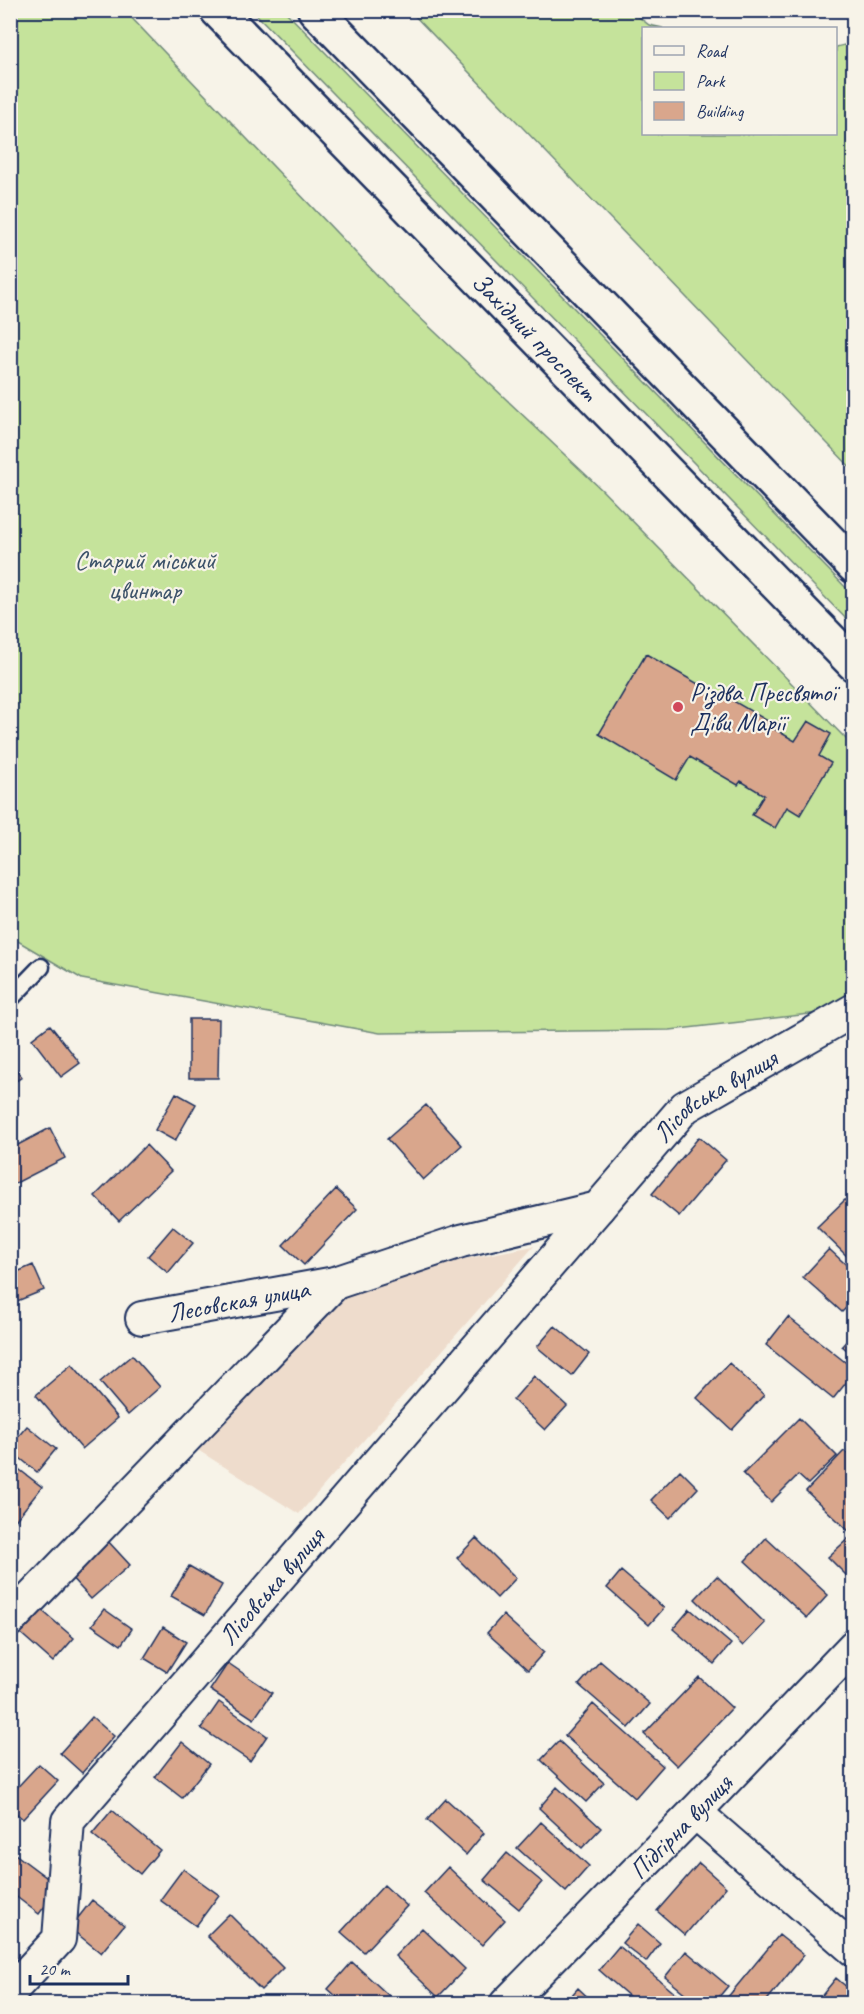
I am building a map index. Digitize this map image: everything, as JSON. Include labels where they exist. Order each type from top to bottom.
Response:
[{"type":"main road","name":"Західний проспект","points":[[217,10],[854,664]]},
{"type":"main road","points":[[315,10],[854,566]]},
{"type":"street","name":"Лісовська вулиця","points":[[10,1992],[59,1939],[68,1821],[685,1107],[854,1010]]},
{"type":"street","points":[[10,1620],[334,1283],[461,1241],[598,1208]]},
{"type":"street","name":"Лесовская улица","points":[[142,1318],[334,1283]]},
{"type":"street","name":"Підгірна вулиця","points":[[506,2004],[854,1646]]},
{"type":"street","points":[[695,1812],[854,1950]]},
{"type":"lane","points":[[10,999],[41,967]]},
{"type":"shaded area","points":[[534,1246],[299,1514],[193,1447],[335,1283]]},
{"type":"green space","name":"Старий міський цвинтар","points":[[11,11],[125,11],[398,297],[602,490],[853,746],[853,1009],[670,1030],[380,1033],[82,979],[11,937]]},
{"type":"green space","points":[[253,11],[285,11],[853,595],[853,626]]},
{"type":"green space","points":[[410,11],[631,11],[649,25],[658,27],[642,27],[642,135],[837,135],[837,47],[853,43],[853,470]]},
{"type":"building","points":[[646,654],[773,724],[771,727],[795,741],[808,721],[831,734],[819,756],[831,763],[800,815],[787,807],[775,828],[752,815],[764,795],[741,781],[738,785],[690,757],[676,780],[599,734]]},
{"type":"building","points":[[189,1019],[219,1019],[218,1078],[189,1078]]},
{"type":"building","points":[[50,1025],[80,1063],[61,1077],[32,1039]]},
{"type":"building","points":[[10,1061],[22,1077],[10,1085]]},
{"type":"building","points":[[176,1093],[196,1104],[175,1141],[155,1130]]},
{"type":"building","points":[[426,1105],[462,1145],[423,1180],[387,1139]]},
{"type":"building","points":[[50,1128],[65,1158],[10,1186],[10,1149]]},
{"type":"building","points":[[699,1137],[726,1160],[679,1216],[652,1194]]},
{"type":"building","points":[[146,1145],[171,1171],[119,1221],[95,1196]]},
{"type":"building","points":[[336,1189],[357,1209],[304,1265],[283,1245]]},
{"type":"building","points":[[850,1195],[854,1199],[854,1263],[817,1227]]},
{"type":"building","points":[[173,1227],[193,1243],[168,1273],[148,1256]]},
{"type":"building","points":[[829,1249],[854,1272],[854,1300],[842,1312],[803,1277]]},
{"type":"building","points":[[33,1265],[44,1290],[10,1304],[10,1275]]},
{"type":"building","points":[[788,1317],[854,1369],[854,1373],[833,1399],[766,1345]]},
{"type":"building","points":[[555,1326],[589,1354],[572,1376],[537,1347]]},
{"type":"building","points":[[854,1333],[854,1356],[842,1346]]},
{"type":"building","points":[[132,1355],[160,1387],[128,1415],[100,1382]]},
{"type":"building","points":[[729,1363],[764,1395],[732,1430],[697,1398]]},
{"type":"building","points":[[72,1364],[118,1418],[82,1449],[36,1395]]},
{"type":"building","points":[[534,1376],[567,1406],[545,1430],[513,1400]]},
{"type":"building","points":[[799,1418],[837,1456],[808,1484],[798,1475],[771,1502],[743,1474]]},
{"type":"building","points":[[27,1426],[56,1449],[37,1472],[10,1450],[10,1446]]},
{"type":"building","points":[[844,1451],[854,1459],[854,1531],[851,1533],[806,1491]]},
{"type":"building","points":[[16,1467],[42,1487],[14,1522],[10,1520],[10,1474]]},
{"type":"building","points":[[680,1470],[698,1488],[670,1518],[651,1500]]},
{"type":"building","points":[[850,1537],[854,1540],[854,1583],[828,1557]]},
{"type":"building","points":[[476,1538],[516,1578],[497,1598],[457,1558]]},
{"type":"building","points":[[766,1538],[828,1595],[807,1618],[745,1561]]},
{"type":"building","points":[[107,1540],[130,1565],[91,1599],[69,1575]]},
{"type":"building","points":[[189,1566],[222,1585],[205,1615],[171,1596]]},
{"type":"building","points":[[621,1571],[664,1608],[649,1625],[607,1588]]},
{"type":"building","points":[[717,1576],[765,1623],[743,1646],[695,1599]]},
{"type":"building","points":[[39,1608],[74,1638],[53,1662],[18,1631]]},
{"type":"building","points":[[104,1609],[132,1629],[121,1645],[92,1625]]},
{"type":"building","points":[[690,1609],[731,1644],[714,1664],[673,1629]]},
{"type":"building","points":[[503,1615],[544,1652],[528,1670],[487,1633]]},
{"type":"building","points":[[163,1627],[186,1642],[167,1672],[144,1658]]},
{"type":"building","points":[[600,1661],[650,1704],[629,1728],[579,1685]]},
{"type":"building","points":[[228,1663],[272,1693],[254,1719],[210,1690]]},
{"type":"building","points":[[699,1677],[732,1708],[677,1766],[644,1734]]},
{"type":"building","points":[[219,1702],[267,1736],[250,1761],[201,1728]]},
{"type":"building","points":[[593,1704],[663,1766],[635,1798],[565,1736]]},
{"type":"building","points":[[92,1717],[114,1736],[82,1773],[60,1753]]},
{"type":"building","points":[[559,1741],[604,1783],[586,1802],[541,1760]]},
{"type":"building","points":[[182,1742],[209,1764],[182,1798],[155,1777]]},
{"type":"building","points":[[39,1764],[58,1781],[23,1819],[10,1808],[10,1795]]},
{"type":"building","points":[[557,1787],[601,1828],[582,1848],[539,1808]]},
{"type":"building","points":[[446,1799],[484,1833],[466,1855],[427,1820]]},
{"type":"building","points":[[112,1810],[160,1850],[140,1874],[92,1834]]},
{"type":"building","points":[[541,1822],[589,1866],[566,1892],[517,1848]]},
{"type":"building","points":[[11,1851],[59,1887],[39,1914],[10,1892]]},
{"type":"building","points":[[507,1853],[542,1882],[519,1909],[484,1880]]},
{"type":"building","points":[[699,1863],[726,1887],[685,1935],[657,1911]]},
{"type":"building","points":[[448,1867],[505,1920],[482,1945],[424,1893]]},
{"type":"building","points":[[183,1869],[219,1895],[196,1926],[160,1900]]},
{"type":"building","points":[[384,1885],[407,1906],[364,1952],[341,1932]]},
{"type":"building","points":[[92,1900],[124,1925],[101,1953],[70,1928]]},
{"type":"building","points":[[229,1914],[283,1968],[261,1990],[207,1936]]},
{"type":"building","points":[[638,1924],[660,1943],[646,1962],[622,1943]]},
{"type":"building","points":[[422,1928],[465,1969],[438,1997],[395,1956]]},
{"type":"building","points":[[779,1935],[804,1955],[764,2004],[722,2004]]},
{"type":"building","points":[[619,1946],[677,1995],[670,2004],[638,2004],[599,1970]]},
{"type":"building","points":[[686,1951],[728,1986],[713,2004],[698,2004],[665,1977]]},
{"type":"building","points":[[352,1962],[398,2004],[345,2004],[328,1989]]},
{"type":"building","points":[[836,1978],[854,1993],[854,1996],[847,2004],[815,2004]]},
{"type":"building","points":[[578,1988],[595,2004],[564,2004]]},
{"type":"place","name":"Різдва Пресвятої Діви Марії","points":[[678,707]]}]
